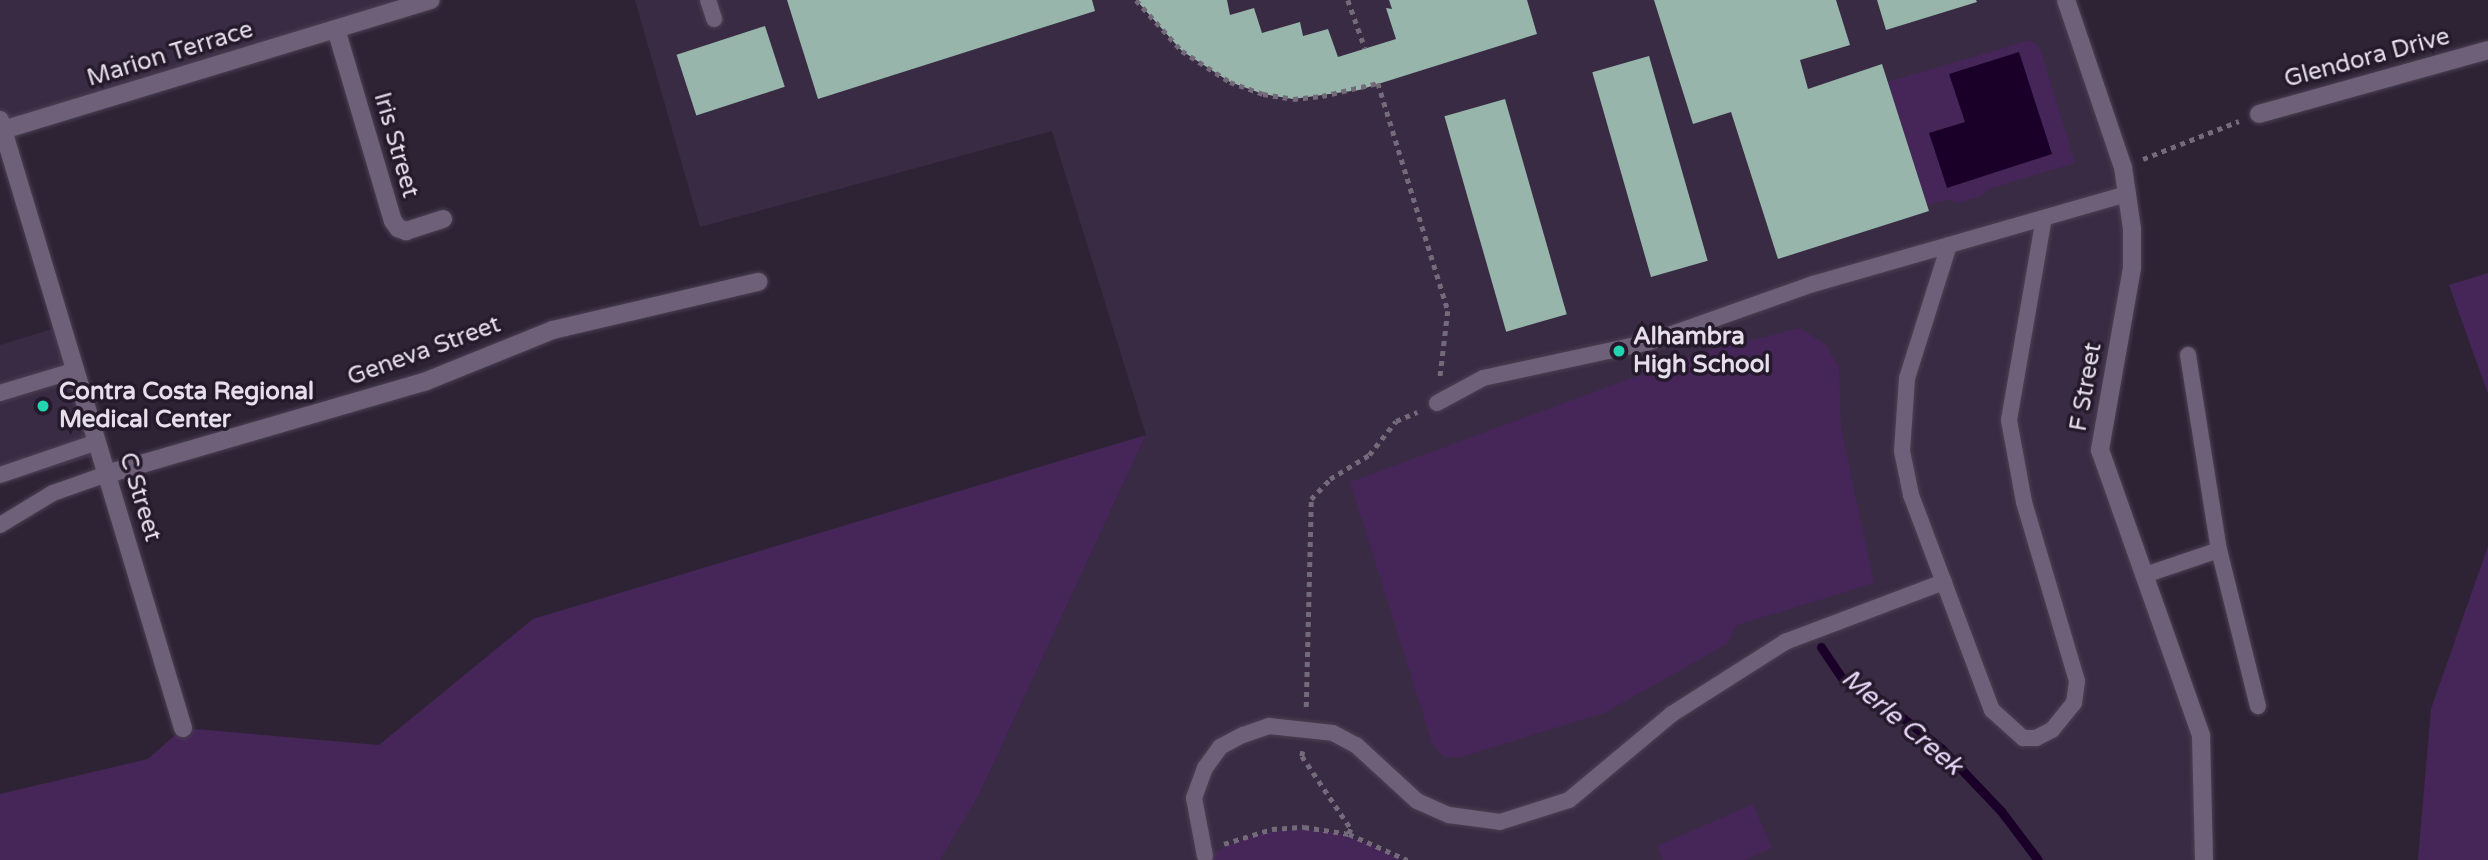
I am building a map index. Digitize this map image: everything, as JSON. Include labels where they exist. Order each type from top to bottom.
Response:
[{"type":"street","name":"Marion Terrace","points":[[1,125],[431,0]]},
{"type":"street","name":"F Street","points":[[2066,0],[2123,167],[2127,194],[2132,268],[2100,450],[2201,736],[2204,860]]},
{"type":"street","name":"Iris Street","points":[[336,29],[393,222],[406,231],[443,219]]},
{"type":"street","name":"Glendora Drive","points":[[2259,114],[2488,50]]},
{"type":"street","name":"C Street","points":[[1,125],[183,728]]},
{"type":"street","name":"Geneva Street","points":[[107,474],[424,382],[552,330],[758,282]]},
{"type":"lane","points":[[708,0],[714,19]]},
{"type":"lane","points":[[1437,403],[1483,378],[1649,342],[1813,284],[2127,194]]},
{"type":"lane","points":[[1949,245],[1907,378],[1902,451],[1910,495],[1992,710],[2022,737],[2036,738],[2052,730],[2074,703],[2077,681],[2024,502],[2009,420],[2044,218]]},
{"type":"lane","points":[[2189,355],[2219,550],[2258,706]]},
{"type":"lane","points":[[0,393],[76,370]]},
{"type":"lane","points":[[0,475],[97,442]]},
{"type":"lane","points":[[0,525],[52,493],[107,474]]},
{"type":"lane","points":[[2145,575],[2219,550]]},
{"type":"lane","points":[[1205,854],[1194,798],[1205,768],[1220,747],[1269,726],[1334,733],[1356,745],[1417,801],[1449,815],[1500,822],[1569,800],[1672,714],[1785,642],[1944,582]]},
{"type":"path","points":[[1136,0],[1182,51],[1230,82],[1263,94],[1293,99],[1322,96],[1378,83],[1448,311],[1437,403],[1396,421],[1369,455],[1330,479],[1311,499],[1306,728],[1302,756],[1351,829],[1349,835]]},
{"type":"path","points":[[1348,0],[1365,48]]},
{"type":"path","points":[[2123,167],[2259,114]]},
{"type":"path","points":[[1205,854],[1241,836],[1272,829],[1304,827],[1349,835],[1406,860]]},
{"type":"shaded area","points":[[0,0],[431,0],[3,130],[0,120]]},
{"type":"shaded area","name":"Alhambra High School","points":[[635,0],[2066,0],[2132,229],[2100,450],[2201,736],[2204,860],[940,860],[979,795],[1146,435],[1052,131],[700,227]]},
{"type":"shaded area","points":[[2030,40],[2040,48],[2075,163],[1988,189],[1982,196],[1956,203],[1950,199],[1927,205],[1888,82]]},
{"type":"shaded area","points":[[2019,52],[2052,154],[1947,188],[1929,133],[1965,122],[1949,74]]},
{"type":"shaded area","points":[[2488,273],[2488,394],[2449,285]]},
{"type":"shaded area","name":"Contra Costa Regional Medical Center","points":[[62,326],[102,454],[0,484],[0,345]]},
{"type":"shaded area","points":[[1800,328],[1825,344],[1839,367],[1841,428],[1874,583],[1737,625],[1727,644],[1604,713],[1461,757],[1444,757],[1432,743],[1350,482],[1702,352]]},
{"type":"shaded area","points":[[1146,435],[979,795],[940,860],[0,860],[0,794],[148,759],[183,728],[379,745],[533,619]]},
{"type":"shaded area","points":[[2488,546],[2488,860],[2418,860],[2431,709]]},
{"type":"shaded area","points":[[1753,804],[1772,848],[1745,860],[1663,860],[1657,846]]},
{"type":"shaded area","points":[[1305,829],[1337,833],[1368,843],[1401,860],[1199,860],[1242,839],[1273,831]]},
{"type":"building","points":[[787,0],[1092,0],[1095,11],[818,99]]},
{"type":"building","points":[[1136,0],[1227,0],[1230,15],[1254,8],[1262,33],[1300,22],[1303,36],[1328,29],[1338,57],[1396,39],[1386,8],[1392,9],[1389,0],[1527,0],[1537,34],[1359,90],[1293,99],[1263,94],[1230,82],[1182,51]]},
{"type":"building","points":[[1654,0],[1836,0],[1850,45],[1800,60],[1808,89],[1882,64],[1929,211],[1778,259],[1731,112],[1693,124]]},
{"type":"building","points":[[1877,0],[1976,0],[1977,2],[1886,30]]},
{"type":"building","points":[[765,26],[785,87],[696,116],[677,55]]},
{"type":"building","points":[[1649,56],[1708,261],[1651,277],[1592,72]]},
{"type":"building","points":[[1505,99],[1567,314],[1506,332],[1444,116]]},
{"type":"waterway","name":"Merle Creek","points":[[1821,647],[1842,678],[1879,699],[1942,749],[2001,811],[2038,860]]},
{"type":"place","name":"Alhambra High School","points":[[1619,351]]},
{"type":"place","name":"Contra Costa Regional Medical Center","points":[[43,406]]}]
